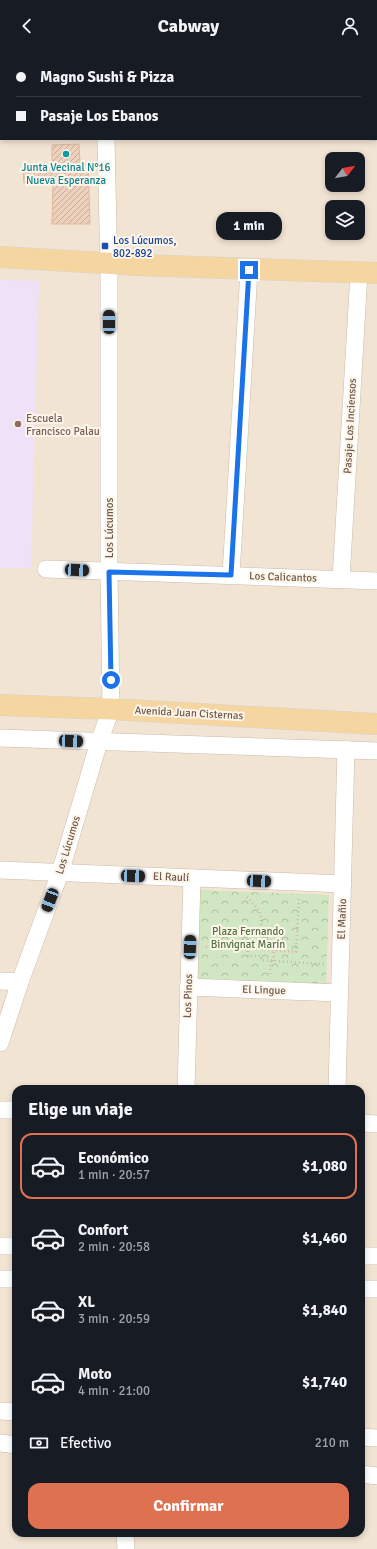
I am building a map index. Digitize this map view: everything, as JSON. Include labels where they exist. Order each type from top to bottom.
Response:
[{"type":"main road","points":[[0,257],[109,264],[368,273]]},
{"type":"main road","name":"Avenida Juan Cisternas","points":[[0,705],[111,709],[377,724]]},
{"type":"street","name":"Los Lúcumos","points":[[0,1043],[20,982],[60,873],[99,742],[111,709],[109,572],[109,264],[106,140]]},
{"type":"street","points":[[231,575],[249,270]]},
{"type":"street","name":"Pasaje Los Inciensos","points":[[342,579],[368,273]]},
{"type":"street","name":"Los Calicantos","points":[[46,569],[377,581]]},
{"type":"street","points":[[0,738],[377,751]]},
{"type":"street","name":"El Mañio","points":[[337,1085],[346,749]]},
{"type":"street","name":"El Raulí","points":[[0,870],[343,884]]},
{"type":"street","name":"Los Pinos","points":[[186,1085],[192,878]]},
{"type":"street","points":[[0,981],[20,982]]},
{"type":"street","name":"El Lingue","points":[[188,987],[339,992]]},
{"type":"street","points":[[0,1110],[12,1110]]},
{"type":"street","points":[[365,1123],[377,1124]]},
{"type":"street","points":[[0,1246],[12,1246]]},
{"type":"street","points":[[365,1256],[377,1256]]},
{"type":"street","points":[[0,1279],[12,1279]]},
{"type":"street","points":[[365,1289],[377,1289]]},
{"type":"street","points":[[0,1411],[12,1412]]},
{"type":"street","points":[[365,1437],[377,1438]]},
{"type":"street","points":[[0,1443],[12,1444]]},
{"type":"street","points":[[365,1474],[377,1476]]},
{"type":"street","points":[[125,1537],[126,1549]]},
{"type":"path","points":[[231,880],[259,910],[261,916],[261,949],[296,952],[300,882]]},
{"type":"path","points":[[190,947],[248,949],[248,956],[261,956],[261,960],[340,965]]},
{"type":"path","points":[[273,961],[274,950]]},
{"type":"shaded area","points":[[0,140],[377,140],[377,1549],[0,1549]]},
{"type":"shaded area","name":"Escuela Francisco Palau","points":[[0,280],[39,281],[31,568],[0,568]]},
{"type":"green space","name":"Plaza Fernando Binvignat Marín","points":[[200,890],[329,895],[326,986],[198,981]]},
{"type":"building","points":[[79,144],[80,163],[88,163],[90,224],[52,224],[53,182],[24,183],[23,171],[52,170],[52,145]]},
{"type":"place","name":"Junta Vecinal N°16 Nueva Esperanza","points":[[66,154]]},
{"type":"place","name":"Los Lúcumos, 802-892","points":[[105,246]]},
{"type":"place","name":"Escuela Francisco Palau","points":[[18,424]]},
{"type":"route","points":[[111,680],[109,572],[231,575],[249,270]]}]
